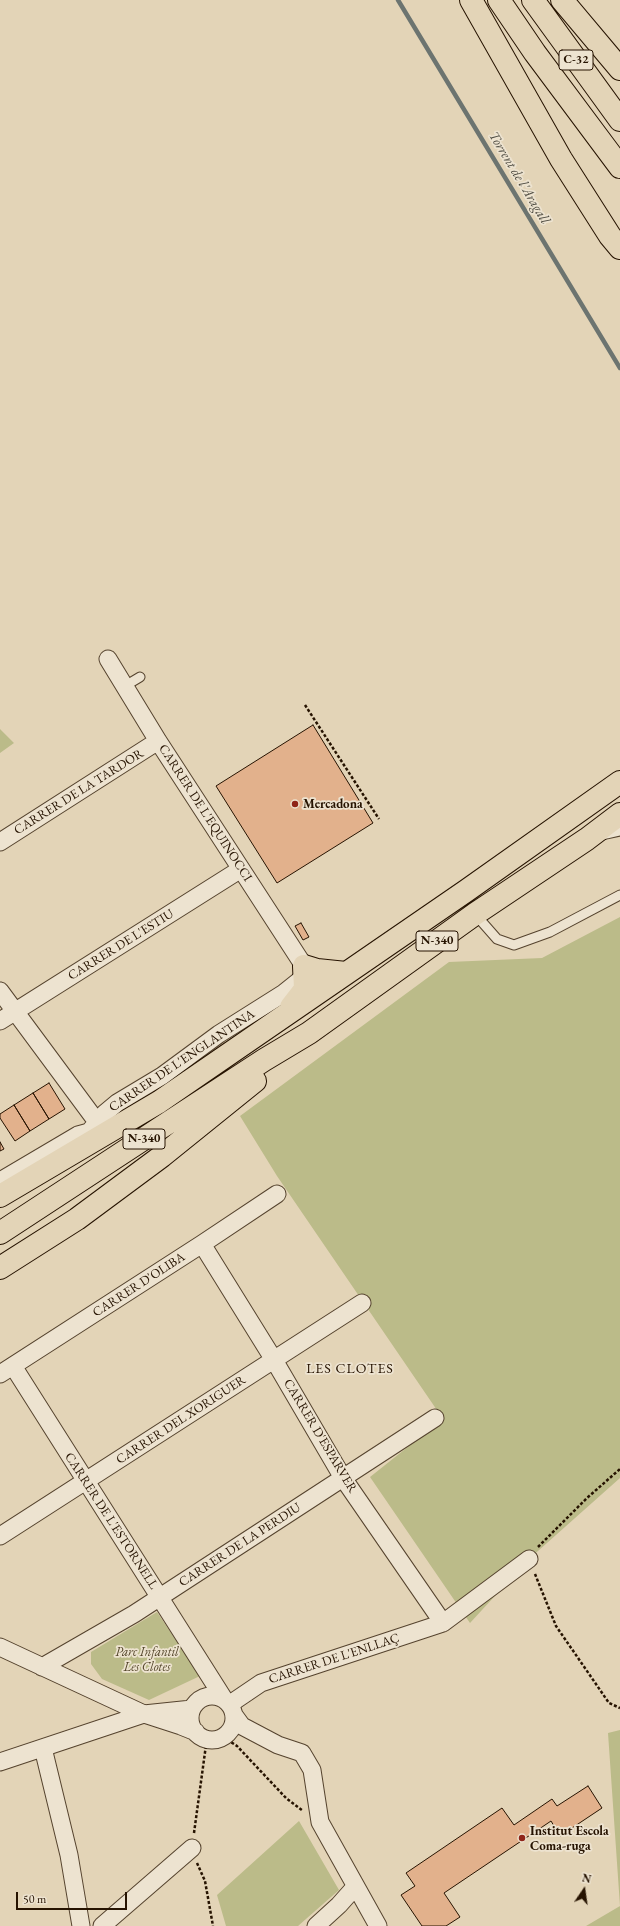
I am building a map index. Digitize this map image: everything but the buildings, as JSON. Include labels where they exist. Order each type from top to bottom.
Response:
[{"type":"main road","points":[[471,0],[561,159],[620,248]]},
{"type":"main road","name":"C-32","points":[[499,0],[535,53],[620,167]]},
{"type":"main road","name":"C-32","points":[[532,0],[620,120]]},
{"type":"main road","points":[[562,0],[620,69]]},
{"type":"main road","points":[[0,1196],[159,1102],[620,782]]},
{"type":"main road","name":"N-340","points":[[0,1233],[264,1060],[289,1046],[475,914],[587,839],[620,814]]},
{"type":"main road","points":[[277,1021],[293,1005],[305,989],[304,972],[317,970],[346,973]]},
{"type":"main road","points":[[0,1268],[77,1219],[162,1156],[273,1066],[289,1046]]},
{"type":"street","name":"CARRER DE L'EQUINOCCI","points":[[108,659],[158,741],[242,869],[304,972]]},
{"type":"street","name":"CARRER DE LA TARDOR","points":[[0,842],[158,741]]},
{"type":"street","name":"CARRER DE L'ESTIU","points":[[0,1021],[242,869]]},
{"type":"street","name":"CARRER DE L'ENGLANTINA","points":[[0,1181],[78,1135],[89,1132],[117,1103],[162,1076],[219,1034],[284,993],[304,972]]},
{"type":"street","points":[[0,991],[97,1122],[115,1118],[146,1103],[159,1102]]},
{"type":"street","name":"CARRER D'OLIBA","points":[[6,1370],[277,1194]]},
{"type":"street","name":"CARRER D'ESPARVER","points":[[202,1244],[274,1360],[343,1478],[443,1623]]},
{"type":"street","name":"CARRER DEL XORIGUER","points":[[0,1536],[362,1303]]},
{"type":"street","name":"CARRER DE L'ESTORNELL","points":[[6,1370],[84,1481],[210,1674],[242,1726],[278,1745],[302,1753],[312,1770],[320,1822],[378,1926]]},
{"type":"street","name":"CARRER DE LA PERDIU","points":[[42,1667],[160,1597],[436,1418]]},
{"type":"street","name":"CARRER DE L'ENLLAÇ","points":[[229,1706],[261,1683],[443,1623],[529,1559]]},
{"type":"street","points":[[0,1647],[144,1714],[209,1736],[230,1730],[234,1722],[229,1706],[216,1696],[205,1697],[197,1702],[192,1709],[190,1718],[209,1736]]},
{"type":"street","points":[[205,1697],[210,1674]]},
{"type":"street","points":[[0,1762],[144,1714],[192,1709]]},
{"type":"street","points":[[43,1748],[70,1855],[81,1926]]},
{"type":"street","points":[[102,1926],[192,1848]]},
{"type":"street","points":[[316,1926],[339,1906],[355,1887]]},
{"type":"lane","points":[[125,686],[140,677]]},
{"type":"lane","points":[[587,839],[620,831]]},
{"type":"lane","points":[[475,914],[497,939],[514,945],[550,932],[620,895]]},
{"type":"path","points":[[305,705],[379,819]]},
{"type":"path","points":[[620,1470],[587,1498],[532,1554],[529,1559],[556,1626],[609,1703],[620,1708]]},
{"type":"path","points":[[213,1926],[205,1882],[192,1848],[202,1760],[209,1736],[237,1746],[286,1798]]},
{"type":"green space","points":[[0,729],[14,743],[0,753]]},
{"type":"green space","points":[[620,917],[620,1478],[529,1559],[470,1623],[370,1477],[443,1419],[277,1176],[240,1116],[449,962],[542,958]]},
{"type":"green space","name":"Parc Infantil Les Clotes","points":[[157,1612],[200,1676],[149,1700],[102,1679],[91,1664],[91,1652]]},
{"type":"green space","points":[[620,1730],[620,1906],[608,1733]]},
{"type":"green space","points":[[299,1821],[339,1890],[298,1926],[226,1926],[217,1895]]},
{"type":"green space","points":[[620,1906],[620,1926],[586,1926]]},
{"type":"waterway","name":"Torrent de l'Aragall","points":[[398,0],[620,368]]},
{"type":"place","name":"Mercadona","points":[[295,804]]},
{"type":"place","name":"Institut Escola Coma-ruga","points":[[522,1838]]},
{"type":"district","name":"LES CLOTES","points":[[350,1369]]}]
